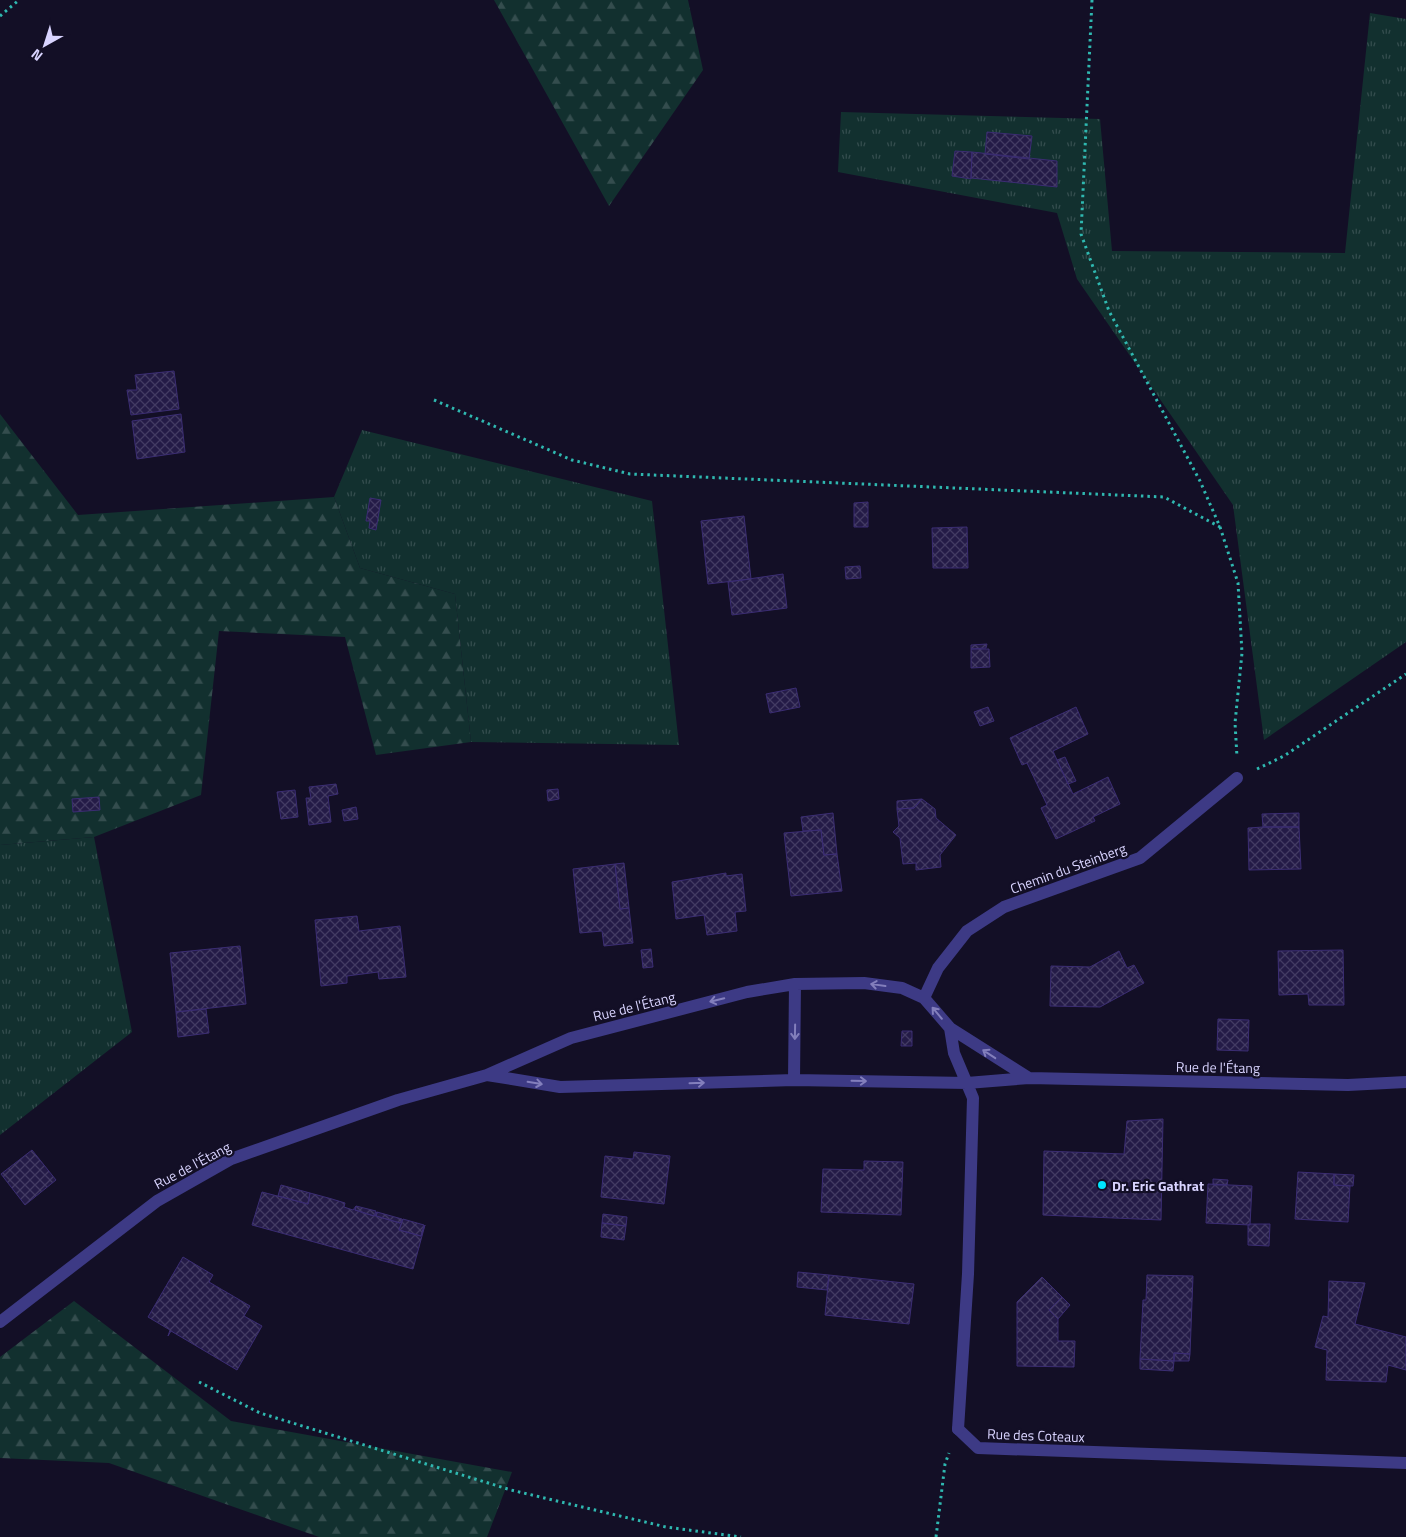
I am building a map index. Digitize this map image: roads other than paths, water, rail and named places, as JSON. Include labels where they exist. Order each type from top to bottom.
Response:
[{"type":"street","name":"Chemin du Steinberg","points":[[924,998],[938,968],[967,931],[1004,907],[1140,858],[1237,778]]},
{"type":"street","name":"Rue de l'Étang","points":[[0,1322],[157,1201],[231,1159],[398,1100],[487,1075],[571,1038],[747,992],[795,984],[864,983],[902,988],[924,998],[950,1028],[1029,1078]]},
{"type":"street","points":[[794,1080],[795,984]]},
{"type":"street","points":[[950,1028],[954,1053],[967,1082]]},
{"type":"street","name":"Rue de l'Étang","points":[[487,1075],[560,1087],[794,1080],[967,1082],[1029,1078],[1348,1085],[1406,1082]]},
{"type":"street","name":"Rue des Coteaux","points":[[967,1082],[974,1098],[968,1274],[958,1429],[978,1448],[1406,1463]]},
{"type":"place","name":"Dr. Eric Gathrat","points":[[1102,1185]]}]
